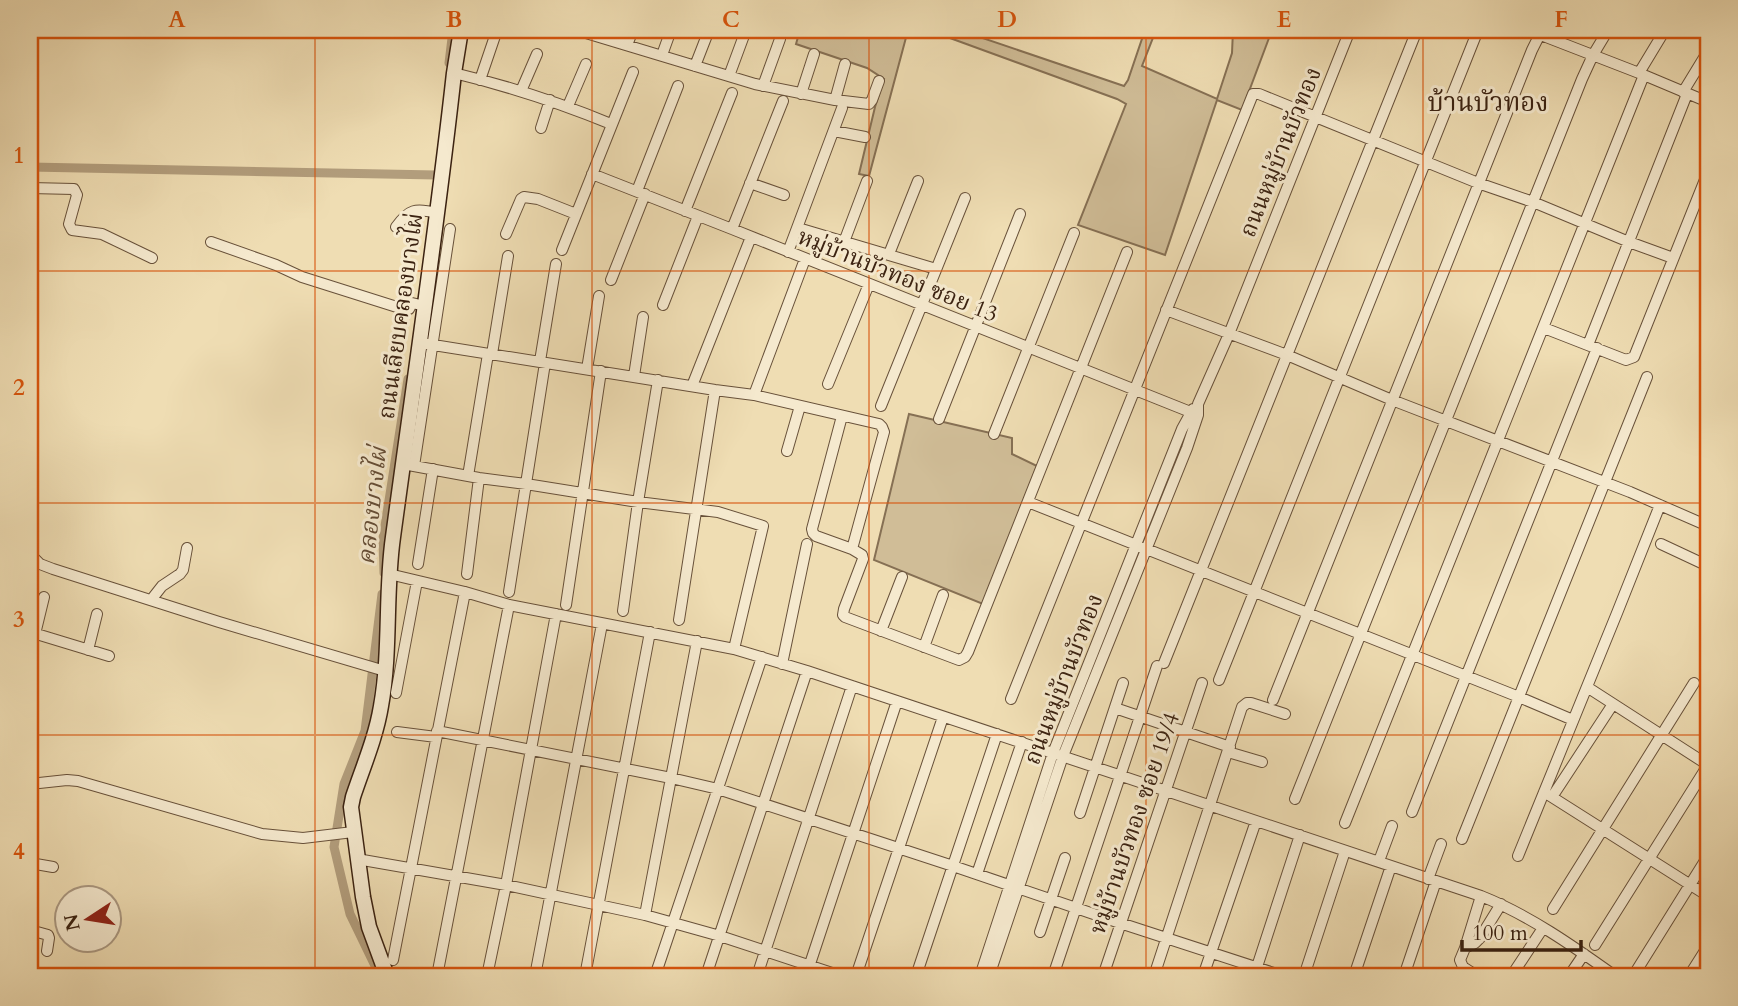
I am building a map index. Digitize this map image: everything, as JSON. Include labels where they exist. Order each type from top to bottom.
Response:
[{"type":"street","name":"ถนนเลียบคลองบางไผ่","points":[[387,976],[369,927],[357,859],[347,833],[352,797],[381,705],[382,670],[388,643],[389,574],[409,465],[426,344],[420,305],[461,30]]},
{"type":"street","points":[[576,30],[594,32],[763,86],[839,104],[869,104],[879,81]]},
{"type":"street","points":[[628,45],[633,30]]},
{"type":"street","points":[[662,55],[671,30]]},
{"type":"street","points":[[695,66],[709,30]]},
{"type":"street","points":[[729,76],[746,30]]},
{"type":"street","name":"ถนนหมู่บ้านบัวทอง","points":[[980,976],[1014,887],[1058,754],[1350,30]]},
{"type":"street","points":[[1053,976],[1140,716],[1417,30]]},
{"type":"street","points":[[1219,680],[1478,30]]},
{"type":"street","points":[[1528,30],[1541,32],[1708,102]]},
{"type":"street","points":[[1294,799],[1581,79],[1608,30]]},
{"type":"street","points":[[1345,823],[1544,328],[1642,74],[1665,30]]},
{"type":"street","points":[[1273,700],[1478,183],[1541,32]]},
{"type":"street","points":[[480,80],[496,33]]},
{"type":"street","points":[[763,86],[780,39]]},
{"type":"street","points":[[1412,812],[1551,463],[1629,242],[1686,93],[1708,51]]},
{"type":"street","points":[[521,91],[537,54]]},
{"type":"street","points":[[801,94],[814,54]]},
{"type":"street","points":[[568,106],[586,64]]},
{"type":"street","points":[[788,252],[834,131],[845,64]]},
{"type":"street","points":[[562,250],[633,72]]},
{"type":"street","points":[[454,73],[550,100],[611,124]]},
{"type":"street","points":[[611,280],[678,86]]},
{"type":"street","points":[[685,211],[732,93]]},
{"type":"street","points":[[1011,699],[1253,94],[1259,94],[1478,183],[1674,258]]},
{"type":"street","points":[[541,128],[550,100]]},
{"type":"street","points":[[732,229],[783,101]]},
{"type":"street","points":[[834,131],[865,137]]},
{"type":"street","points":[[1544,328],[1626,360],[1634,357],[1708,172]]},
{"type":"street","name":"หมู่บ้านบัวทอง ซอย 13","points":[[592,174],[1081,369],[1195,410]]},
{"type":"street","points":[[844,242],[867,181]]},
{"type":"street","points":[[889,254],[918,181]]},
{"type":"street","points":[[750,183],[784,195]]},
{"type":"street","points":[[30,188],[74,190],[77,194],[69,224],[72,230],[102,234],[152,258]]},
{"type":"street","points":[[506,233],[524,197],[538,199],[576,214]]},
{"type":"street","points":[[881,406],[965,198]]},
{"type":"street","points":[[396,228],[410,212],[435,212]]},
{"type":"street","points":[[939,419],[1020,214]]},
{"type":"street","points":[[663,305],[698,216]]},
{"type":"street","points":[[798,228],[936,269]]},
{"type":"street","points":[[450,229],[426,344],[754,395],[879,424],[884,432],[852,550]]},
{"type":"street","points":[[994,434],[1074,233]]},
{"type":"street","points":[[692,386],[751,237]]},
{"type":"street","points":[[211,242],[302,277],[391,305],[406,309],[410,308],[412,303],[420,305]]},
{"type":"street","points":[[842,416],[812,529],[816,536],[862,555],[863,559],[844,608],[844,615],[959,660],[965,657],[1128,252]]},
{"type":"street","points":[[467,574],[474,477],[490,354],[508,256]]},
{"type":"street","points":[[754,395],[805,259]]},
{"type":"street","points":[[509,592],[556,264]]},
{"type":"street","points":[[828,384],[869,284]]},
{"type":"street","points":[[587,369],[599,296]]},
{"type":"street","points":[[1166,310],[1287,355],[1392,400],[1708,526]]},
{"type":"street","points":[[634,376],[643,317]]},
{"type":"street","points":[[566,605],[601,372]]},
{"type":"street","points":[[1462,839],[1647,377]]},
{"type":"street","points":[[623,611],[658,380]]},
{"type":"street","points":[[679,620],[715,390]]},
{"type":"street","points":[[787,451],[800,406]]},
{"type":"street","points":[[409,465],[582,494],[726,514],[763,526],[734,649]]},
{"type":"street","points":[[418,564],[433,469]]},
{"type":"street","points":[[1028,502],[1573,720]]},
{"type":"street","points":[[1518,856],[1548,795],[1573,720],[1660,505]]},
{"type":"street","points":[[782,664],[807,544]]},
{"type":"street","points":[[1661,544],[1708,566]]},
{"type":"street","points":[[151,600],[162,586],[183,570],[187,548]]},
{"type":"street","points":[[30,554],[40,564],[53,569],[382,670]]},
{"type":"street","points":[[389,574],[509,605],[734,649],[807,671],[1480,896],[1501,904],[1543,928],[1615,976]]},
{"type":"street","points":[[881,631],[902,577]]},
{"type":"street","points":[[396,693],[417,581]]},
{"type":"street","points":[[393,960],[465,592]]},
{"type":"street","points":[[924,646],[943,595]]},
{"type":"street","points":[[44,597],[32,633],[109,656]]},
{"type":"street","points":[[437,976],[509,605]]},
{"type":"street","points":[[88,650],[97,614]]},
{"type":"street","points":[[487,976],[556,614]]},
{"type":"street","points":[[535,976],[602,624]]},
{"type":"street","points":[[584,976],[650,632]]},
{"type":"street","points":[[645,915],[697,641]]},
{"type":"street","points":[[655,976],[762,657]]},
{"type":"street","points":[[706,976],[807,671]]},
{"type":"street","points":[[1080,813],[1123,683]]},
{"type":"street","name":"หมู่บ้านบัวทอง ซอย 19/4","points":[[1103,976],[1202,683]]},
{"type":"street","points":[[1553,909],[1694,683]]},
{"type":"street","points":[[757,976],[852,686]]},
{"type":"street","points":[[1587,687],[1708,765],[1595,945]]},
{"type":"street","points":[[807,971],[897,701]]},
{"type":"street","points":[[1154,976],[1244,704],[1251,703],[1285,714]]},
{"type":"street","points":[[1548,795],[1613,704]]},
{"type":"street","points":[[1115,708],[1186,731],[1262,762]]},
{"type":"street","points":[[856,976],[943,717]]},
{"type":"street","points":[[397,732],[484,740],[718,789],[1212,952],[1255,972],[1283,976]]},
{"type":"street","points":[[916,976],[997,734]]},
{"type":"street","points":[[977,874],[1021,742]]},
{"type":"street","points":[[30,784],[78,781],[262,834],[303,838],[347,833]]},
{"type":"street","points":[[1548,795],[1708,896]]},
{"type":"street","points":[[1203,976],[1256,821]]},
{"type":"street","points":[[1379,861],[1392,826]]},
{"type":"street","points":[[1255,972],[1300,835]]},
{"type":"street","points":[[1404,976],[1441,844]]},
{"type":"street","points":[[1304,976],[1345,850]]},
{"type":"street","points":[[1635,973],[1708,856]]},
{"type":"street","points":[[1040,932],[1065,858]]},
{"type":"street","points":[[357,859],[506,885],[645,915],[765,951],[807,971],[841,976]]},
{"type":"street","points":[[30,863],[53,867]]},
{"type":"street","points":[[1354,976],[1391,866]]},
{"type":"street","name":"ถนนหมู่บ้านบัวทอง","points":[[989,976],[1014,887]]},
{"type":"street","points":[[1477,976],[1460,963],[1460,960],[1480,896]]},
{"type":"street","points":[[1465,948],[1480,938],[1501,904]]},
{"type":"street","points":[[1512,975],[1543,928]]},
{"type":"street","points":[[30,930],[48,934],[47,951]]},
{"type":"street","points":[[1689,976],[1708,946]]},
{"type":"street","points":[[1569,976],[1584,954]]},
{"type":"shaded area","points":[[800,30],[908,30],[869,176],[859,174],[884,79],[867,68],[796,44]]},
{"type":"shaded area","points":[[928,30],[959,30],[1124,86],[1145,30],[1156,30],[1142,66],[1217,99],[1232,53],[1233,30],[1272,30],[1242,110],[1217,100],[1165,255],[1078,225],[1126,104]]},
{"type":"shaded area","points":[[909,414],[1012,438],[1012,454],[1037,466],[983,604],[874,560]]},
{"type":"waterway","name":"คลองบางไผ่","points":[[449,63],[453,30]]},
{"type":"waterway","points":[[30,167],[436,175]]},
{"type":"waterway","name":"คลองบางไผ่","points":[[384,573],[383,539],[408,379]]},
{"type":"waterway","name":"คลองบางไผ่","points":[[380,976],[350,914],[334,847],[344,784],[365,731],[382,594]]},
{"type":"district","name":"บ้านบัวทอง","points":[[1488,102]]}]
